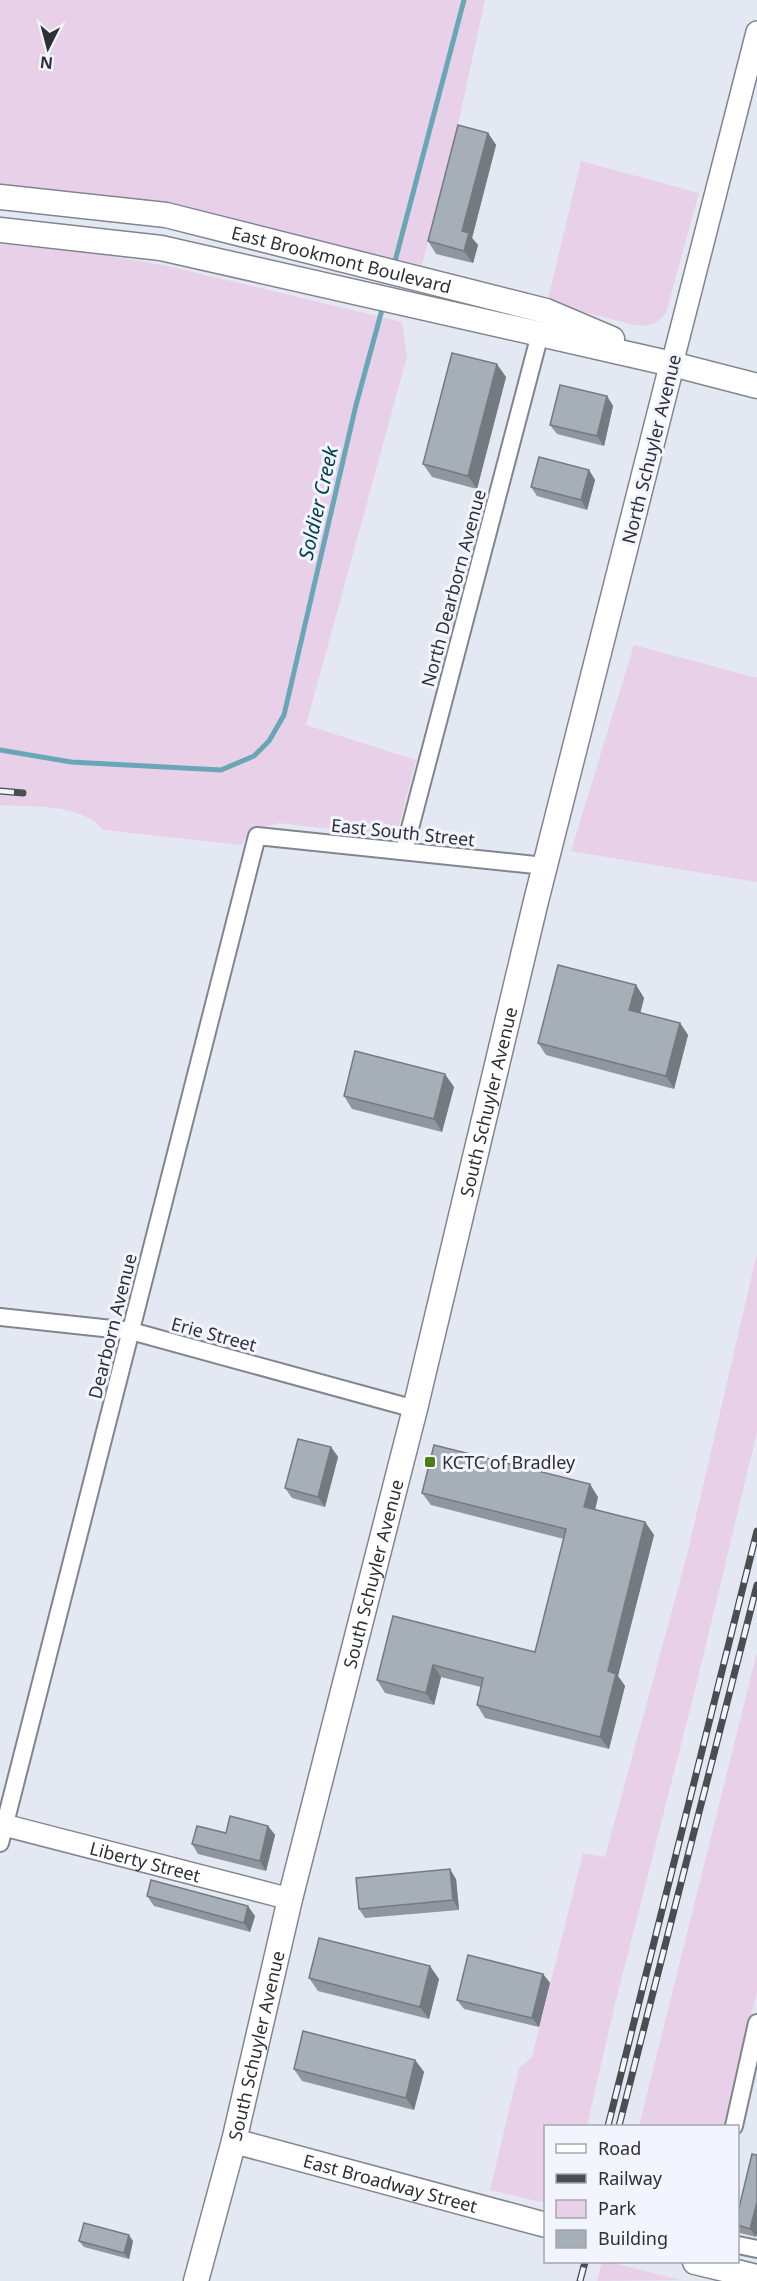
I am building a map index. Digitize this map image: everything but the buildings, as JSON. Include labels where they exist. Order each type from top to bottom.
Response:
[{"type":"main road","name":"East Brookmont Boulevard","points":[[0,197],[166,215],[546,311],[672,364]]},
{"type":"main road","name":"East Brookmont Boulevard","points":[[0,230],[161,248],[672,364],[757,386]]},
{"type":"main road","name":"North Schuyler Avenue","points":[[545,866],[672,364]]},
{"type":"main road","name":"South Schuyler Avenue","points":[[196,2281],[234,2141],[290,1899],[415,1409],[545,866]]},
{"type":"main road","name":"East Broadway Street","points":[[234,2141],[544,2224]]},
{"type":"main road","points":[[702,2263],[757,2277]]},
{"type":"street","name":"North Schuyler Avenue","points":[[672,364],[757,32]]},
{"type":"street","name":"North Dearborn Avenue","points":[[404,851],[540,334]]},
{"type":"street","name":"East South Street","points":[[257,836],[545,866]]},
{"type":"street","name":"Dearborn Avenue","points":[[2,1831],[257,836]]},
{"type":"street","name":"Erie Street","points":[[0,1317],[131,1331],[415,1409]]},
{"type":"street","name":"Liberty Street","points":[[2,1831],[290,1899]]},
{"type":"street","points":[[734,2125],[757,2023]]},
{"type":"street","points":[[739,2245],[757,2250]]},
{"type":"green space","points":[[0,0],[485,0],[459,120],[422,265],[177,208],[0,189]]},
{"type":"green space","points":[[581,161],[699,193],[666,313],[652,324],[634,325],[547,303]]},
{"type":"green space","points":[[0,244],[93,253],[168,266],[402,322],[407,357],[306,725],[416,760],[396,837],[279,823],[250,830],[241,845],[104,830],[93,821],[69,811],[0,805]]},
{"type":"green space","points":[[634,645],[757,678],[757,882],[571,851]]},
{"type":"green space","points":[[757,1253],[757,1432],[696,1686],[614,2008],[587,2125],[544,2125],[544,2203],[490,2190],[519,2068],[532,2057],[583,1853],[605,1857],[687,1555]]},
{"type":"green space","points":[[757,1652],[757,1992],[725,2125],[639,2125]]},
{"type":"green space","points":[[602,2263],[613,2263],[680,2280],[597,2281]]},
{"type":"waterway","name":"Soldier Creek","points":[[394,265],[464,0]]},
{"type":"waterway","name":"Soldier Creek","points":[[0,750],[71,762],[221,770],[254,756],[269,741],[284,715],[356,405],[383,306]]},
{"type":"railway","points":[[0,791],[23,793]]},
{"type":"railway","points":[[608,2125],[757,1531]]},
{"type":"railway","points":[[619,2125],[757,1585]]},
{"type":"railway","points":[[580,2281],[585,2263]]},
{"type":"place","name":"KCTC of Bradley","points":[[430,1462]]}]
